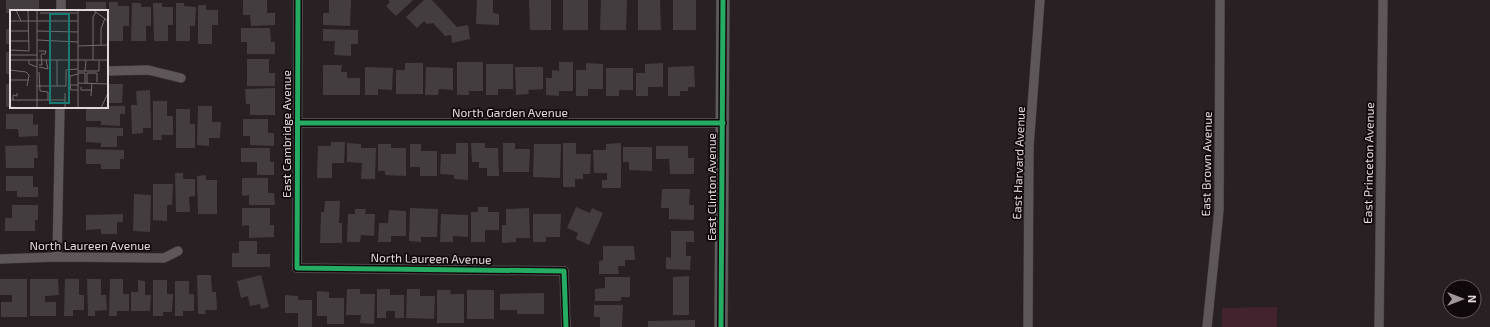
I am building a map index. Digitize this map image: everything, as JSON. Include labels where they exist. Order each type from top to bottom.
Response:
[{"type":"main road","name":"East Clinton Avenue","points":[[721,327],[723,0]]},
{"type":"street","name":"East Cambridge Avenue","points":[[297,268],[298,0]]},
{"type":"street","name":"East Harvard Avenue","points":[[1028,327],[1029,147],[1040,0]]},
{"type":"street","name":"East Brown Avenue","points":[[1207,327],[1219,210],[1220,0]]},
{"type":"street","name":"East Princeton Avenue","points":[[1379,327],[1383,0]]},
{"type":"street","points":[[108,71],[148,70],[181,78]]},
{"type":"street","points":[[57,257],[60,108]]},
{"type":"street","name":"North Garden Avenue","points":[[297,123],[722,123]]},
{"type":"street","name":"North Laureen Avenue","points":[[0,259],[57,257],[164,258],[178,251]]},
{"type":"street","name":"North Laureen Avenue","points":[[297,268],[564,271],[566,327]]},
{"type":"shaded area","points":[[1277,307],[1277,327],[1222,327],[1222,308]]},
{"type":"building","points":[[6,0],[39,0],[39,10],[10,10],[10,13],[6,13]]},
{"type":"building","points":[[243,0],[267,0],[267,13],[275,13],[275,25],[251,26],[250,15],[243,15]]},
{"type":"building","points":[[329,0],[351,0],[350,26],[323,25],[323,13],[329,13]]},
{"type":"building","points":[[389,0],[413,0],[396,16],[386,6],[390,2]]},
{"type":"building","points":[[424,0],[432,0],[457,27],[468,25],[470,39],[452,43],[451,35],[445,36],[433,23],[427,24],[424,21],[417,28],[406,17]]},
{"type":"building","points":[[477,0],[493,0],[493,13],[499,14],[499,25],[476,24]]},
{"type":"building","points":[[529,0],[551,0],[551,30],[530,30]]},
{"type":"building","points":[[563,0],[588,0],[588,30],[563,30]]},
{"type":"building","points":[[601,0],[627,0],[626,30],[600,30]]},
{"type":"building","points":[[638,0],[660,0],[661,30],[638,30]]},
{"type":"building","points":[[673,0],[696,0],[696,30],[673,30]]},
{"type":"building","points":[[86,2],[106,2],[106,10],[86,10]]},
{"type":"building","points":[[109,2],[118,2],[118,6],[129,6],[129,26],[123,26],[123,41],[109,41]]},
{"type":"building","points":[[132,3],[141,3],[141,7],[151,7],[151,26],[146,26],[146,41],[131,41]]},
{"type":"building","points":[[153,3],[162,3],[162,7],[173,7],[173,25],[168,25],[168,41],[154,41]]},
{"type":"building","points":[[176,3],[184,3],[184,6],[196,7],[195,26],[190,26],[190,41],[176,41]]},
{"type":"building","points":[[198,5],[206,5],[206,10],[218,10],[218,25],[212,25],[212,44],[198,44]]},
{"type":"building","points":[[241,28],[270,28],[271,42],[275,42],[275,54],[247,54],[247,42],[241,42]]},
{"type":"building","points":[[6,29],[10,29],[10,44],[6,44]]},
{"type":"building","points":[[323,29],[358,30],[358,44],[351,44],[351,56],[334,55],[335,41],[323,41]]},
{"type":"building","points":[[6,52],[10,52],[10,74],[6,74]]},
{"type":"building","points":[[247,59],[269,59],[269,73],[275,73],[275,86],[247,86]]},
{"type":"building","points":[[457,62],[483,62],[483,91],[469,91],[469,95],[457,95]]},
{"type":"building","points":[[559,62],[573,62],[573,91],[559,91],[559,96],[546,95],[546,78],[552,78],[552,70],[559,71]]},
{"type":"building","points":[[405,63],[423,63],[423,94],[396,94],[396,70],[405,70]]},
{"type":"building","points":[[586,63],[603,64],[603,89],[588,89],[588,96],[576,96],[576,70],[586,70]]},
{"type":"building","points":[[663,63],[663,87],[648,87],[648,96],[636,96],[636,73],[645,73],[645,64]]},
{"type":"building","points":[[486,64],[513,64],[513,89],[498,89],[498,95],[486,95]]},
{"type":"building","points":[[323,65],[342,65],[341,72],[347,72],[347,78],[360,78],[360,95],[323,95]]},
{"type":"building","points":[[694,66],[695,87],[688,87],[688,91],[680,91],[680,96],[668,96],[668,67]]},
{"type":"building","points":[[365,67],[393,68],[392,90],[378,89],[378,95],[365,95]]},
{"type":"building","points":[[426,67],[453,68],[453,90],[439,89],[438,95],[425,95]]},
{"type":"building","points":[[515,67],[543,67],[543,89],[528,90],[529,94],[516,95]]},
{"type":"building","points":[[606,68],[633,68],[633,90],[619,90],[619,96],[606,96]]},
{"type":"building","points":[[6,84],[10,84],[10,107],[6,107]]},
{"type":"building","points":[[108,84],[123,84],[122,103],[108,103]]},
{"type":"building","points":[[275,88],[275,115],[250,115],[250,104],[246,104],[245,89]]},
{"type":"building","points":[[150,90],[151,128],[143,128],[143,133],[132,134],[131,105],[137,105],[136,91]]},
{"type":"building","points":[[153,101],[167,101],[167,116],[173,116],[173,135],[161,135],[162,140],[153,140]]},
{"type":"building","points":[[125,106],[125,114],[120,114],[120,126],[101,125],[101,121],[86,121],[86,108]]},
{"type":"building","points":[[198,106],[212,106],[212,122],[221,122],[220,138],[209,138],[209,146],[197,145]]},
{"type":"building","points":[[176,109],[190,109],[190,124],[195,124],[195,148],[176,148]]},
{"type":"building","points":[[6,114],[33,114],[33,125],[38,124],[38,136],[19,137],[18,129],[6,129]]},
{"type":"building","points":[[243,119],[268,119],[268,133],[274,133],[274,146],[250,145],[250,136],[243,136]]},
{"type":"building","points":[[86,127],[123,128],[123,136],[117,136],[117,147],[101,147],[101,143],[86,142]]},
{"type":"building","points":[[331,142],[345,142],[344,163],[332,163],[332,178],[317,178],[318,146],[331,146]]},
{"type":"building","points":[[347,143],[361,144],[361,148],[376,148],[375,179],[361,179],[362,163],[347,162]]},
{"type":"building","points":[[456,143],[468,143],[468,180],[454,179],[454,175],[440,174],[441,154],[456,154]]},
{"type":"building","points":[[471,143],[485,143],[485,148],[498,148],[499,176],[487,176],[487,168],[479,168],[479,162],[472,162]]},
{"type":"building","points":[[503,143],[515,143],[515,149],[530,149],[529,172],[503,172]]},
{"type":"building","points":[[563,143],[576,143],[576,154],[591,154],[590,174],[583,174],[583,179],[575,179],[575,187],[563,187]]},
{"type":"building","points":[[621,143],[621,188],[602,188],[602,180],[607,180],[607,173],[594,173],[593,150],[606,150],[606,144]]},
{"type":"building","points":[[378,144],[391,144],[391,148],[406,148],[406,176],[385,175],[385,171],[378,171]]},
{"type":"building","points":[[410,144],[421,144],[421,151],[437,151],[437,176],[420,176],[420,167],[410,167]]},
{"type":"building","points":[[534,144],[561,144],[560,178],[533,177]]},
{"type":"building","points":[[37,145],[38,158],[34,158],[34,168],[6,168],[5,146]]},
{"type":"building","points":[[656,146],[688,146],[688,158],[694,158],[694,174],[670,174],[669,159],[656,159]]},
{"type":"building","points":[[623,147],[652,147],[652,171],[629,170],[629,162],[623,162]]},
{"type":"building","points":[[241,148],[270,148],[270,162],[274,162],[274,175],[257,175],[257,162],[241,162]]},
{"type":"building","points":[[86,149],[124,150],[124,159],[120,159],[120,169],[101,169],[101,164],[86,164]]},
{"type":"building","points":[[175,173],[183,173],[183,179],[195,179],[195,196],[189,197],[190,212],[176,212]]},
{"type":"building","points":[[206,175],[206,180],[217,180],[217,214],[198,214],[197,176]]},
{"type":"building","points":[[6,176],[33,176],[33,187],[38,187],[38,197],[17,197],[17,191],[6,191]]},
{"type":"building","points":[[242,178],[268,178],[268,193],[274,193],[275,205],[249,205],[249,195],[242,196]]},
{"type":"building","points":[[153,184],[173,184],[172,205],[167,205],[167,221],[153,220]]},
{"type":"building","points":[[662,189],[690,189],[689,205],[694,205],[694,220],[669,219],[669,208],[661,208]]},
{"type":"building","points":[[134,194],[151,195],[150,232],[133,231]]},
{"type":"building","points":[[325,201],[340,201],[339,223],[342,223],[342,243],[320,243],[321,212],[324,212]]},
{"type":"building","points":[[12,205],[38,205],[38,220],[35,220],[35,231],[5,231],[5,218],[12,218]]},
{"type":"building","points":[[478,207],[488,207],[488,212],[499,212],[499,230],[485,230],[485,242],[471,242],[471,212],[478,212]]},
{"type":"building","points":[[576,207],[590,213],[592,208],[603,213],[589,245],[576,239],[578,233],[567,228]]},
{"type":"building","points":[[242,208],[270,208],[270,225],[274,225],[274,237],[249,238],[249,225],[242,226]]},
{"type":"building","points":[[410,208],[438,209],[437,237],[421,237],[421,242],[409,241]]},
{"type":"building","points":[[529,208],[530,238],[516,238],[516,242],[502,243],[502,225],[506,225],[506,209]]},
{"type":"building","points":[[355,209],[366,209],[365,214],[375,214],[374,236],[361,235],[360,242],[347,242],[348,214],[355,214]]},
{"type":"building","points":[[389,210],[406,211],[406,236],[391,236],[391,242],[378,242],[379,223],[388,223]]},
{"type":"building","points":[[123,214],[123,222],[117,222],[117,234],[101,234],[101,229],[86,230],[86,215]]},
{"type":"building","points":[[441,214],[468,215],[468,237],[453,236],[453,242],[440,242]]},
{"type":"building","points":[[533,214],[561,214],[560,237],[546,237],[546,242],[533,242]]},
{"type":"building","points":[[671,231],[694,231],[694,242],[686,242],[686,256],[691,256],[690,270],[666,269],[666,257],[671,258]]},
{"type":"building","points":[[239,241],[257,241],[257,254],[270,254],[270,267],[232,267],[232,253],[239,253]]},
{"type":"building","points":[[603,246],[634,246],[635,260],[625,260],[625,266],[618,266],[619,274],[599,274],[599,261],[603,260]]},
{"type":"building","points":[[197,275],[211,275],[212,292],[216,292],[217,310],[205,310],[206,314],[198,314]]},
{"type":"building","points":[[261,275],[269,307],[261,309],[260,304],[250,306],[248,296],[241,298],[237,281]]},
{"type":"building","points":[[689,276],[689,315],[673,315],[673,277]]},
{"type":"building","points":[[605,277],[630,277],[630,297],[621,297],[621,301],[595,301],[595,289],[605,288]]},
{"type":"building","points":[[0,279],[27,279],[27,317],[1,317],[1,302],[12,302],[12,295],[0,295]]},
{"type":"building","points":[[30,279],[58,279],[59,295],[45,296],[45,302],[56,302],[56,316],[30,316]]},
{"type":"building","points":[[65,279],[79,279],[79,295],[84,295],[84,310],[73,310],[73,316],[64,316]]},
{"type":"building","points":[[87,279],[101,279],[101,295],[106,295],[107,310],[95,311],[95,316],[88,316]]},
{"type":"building","points":[[110,279],[123,279],[123,294],[129,294],[129,311],[117,311],[117,316],[109,316]]},
{"type":"building","points":[[138,280],[145,281],[145,295],[151,295],[150,311],[131,311],[131,292],[138,292]]},
{"type":"building","points":[[153,280],[167,280],[167,294],[173,294],[172,312],[163,312],[163,316],[153,316]]},
{"type":"building","points":[[175,281],[189,281],[189,294],[194,294],[194,311],[183,311],[183,316],[175,316]]},
{"type":"building","points":[[347,289],[360,289],[360,294],[375,294],[374,324],[360,323],[361,315],[346,315]]},
{"type":"building","points":[[377,289],[390,289],[390,295],[404,295],[404,318],[395,318],[395,311],[386,311],[386,318],[377,318]]},
{"type":"building","points":[[407,289],[420,289],[420,296],[435,296],[434,319],[406,318]]},
{"type":"building","points":[[437,290],[451,290],[450,294],[464,294],[464,323],[437,323]]},
{"type":"building","points":[[467,290],[494,290],[494,319],[467,319]]},
{"type":"building","points":[[317,291],[329,292],[329,298],[344,298],[344,324],[327,324],[327,316],[317,316]]},
{"type":"building","points":[[544,293],[544,314],[517,314],[517,310],[500,310],[500,294]]},
{"type":"building","points":[[285,295],[298,296],[298,300],[312,300],[312,327],[298,327],[298,313],[285,313]]},
{"type":"building","points":[[594,305],[623,305],[622,327],[600,327],[600,317],[594,317]]},
{"type":"building","points":[[695,320],[695,327],[648,327],[648,321]]},
{"type":"cycle path","points":[[298,0],[297,268],[564,271],[566,327]]},
{"type":"cycle path","points":[[721,327],[723,0]]},
{"type":"cycle path","points":[[297,123],[723,123]]}]
